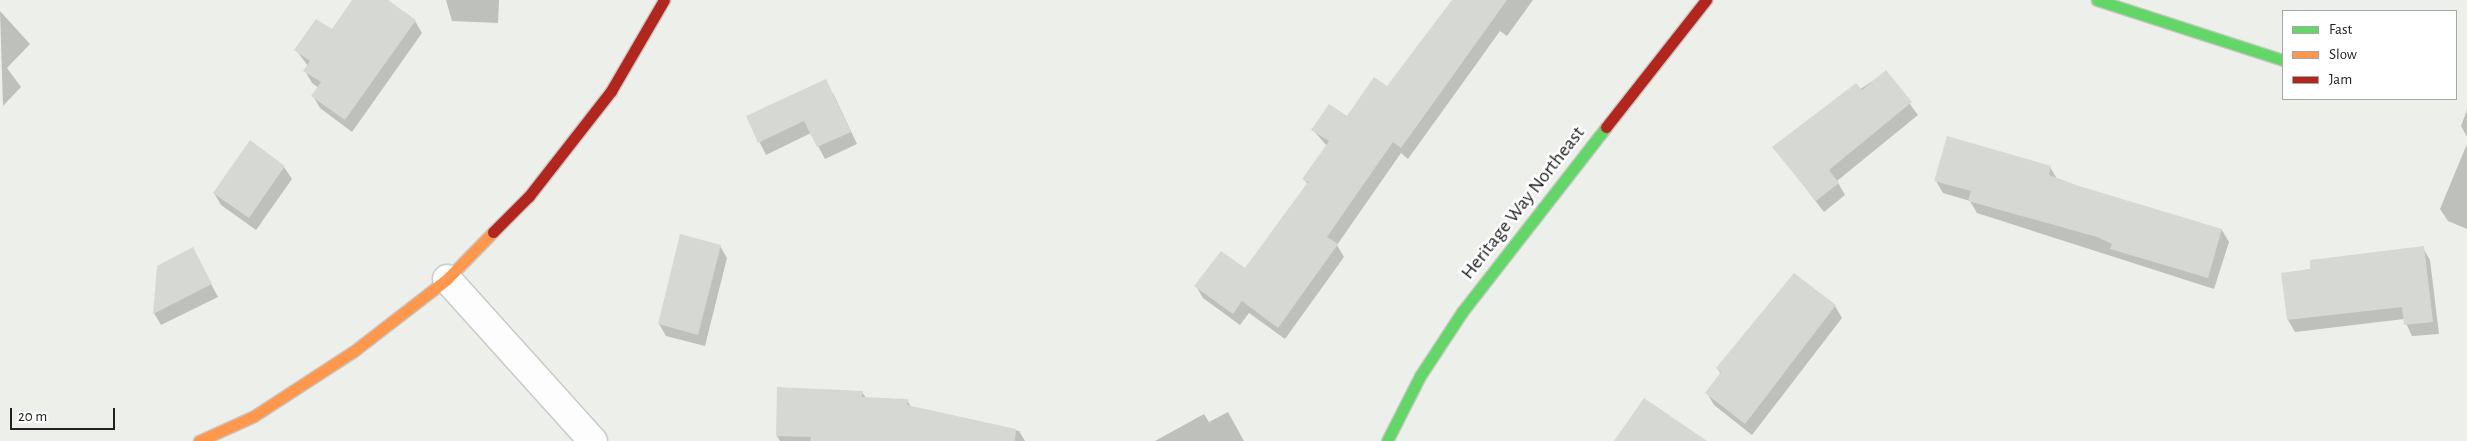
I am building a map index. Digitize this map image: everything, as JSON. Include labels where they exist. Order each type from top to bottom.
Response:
[{"type":"street","points":[[199,441],[254,416],[354,352],[446,280],[535,189],[611,91],[664,0]]},
{"type":"street","name":"Heritage Way Northeast","points":[[1387,441],[1420,376],[1462,312],[1706,0]]},
{"type":"street","points":[[2098,0],[2282,60]]},
{"type":"street","points":[[446,280],[593,441]]},
{"type":"building","points":[[352,0],[388,0],[416,20],[345,120],[311,96],[321,82],[303,71],[310,61],[294,50],[316,19],[332,29]]},
{"type":"building","points":[[1452,0],[1507,0],[1401,148],[1393,142],[1327,237],[1338,244],[1278,328],[1242,301],[1233,314],[1194,286],[1221,251],[1245,268],[1308,182],[1302,179],[1329,141],[1311,130],[1329,104],[1347,116],[1374,77],[1387,86]]},
{"type":"building","points":[[1886,70],[1912,102],[1829,170],[1839,183],[1816,201],[1772,147],[1856,83],[1862,90]]},
{"type":"building","points":[[826,79],[851,132],[817,147],[804,121],[758,143],[746,116]]},
{"type":"building","points":[[1947,136],[2051,166],[2049,175],[2079,186],[2222,229],[2208,278],[2110,249],[2112,244],[2097,237],[1968,201],[1971,191],[1934,181]]},
{"type":"building","points":[[250,140],[285,166],[249,218],[213,193]]},
{"type":"building","points":[[680,234],[721,245],[698,335],[658,324]]},
{"type":"building","points":[[2424,246],[2433,322],[2404,325],[2402,307],[2287,320],[2281,273],[2310,269],[2310,260]]},
{"type":"building","points":[[193,247],[212,284],[153,314],[157,266]]},
{"type":"building","points":[[1794,273],[1836,305],[1745,424],[1705,393],[1721,372],[1716,368]]},
{"type":"building","points":[[777,387],[863,391],[862,397],[908,399],[907,405],[1016,429],[1015,441],[810,441],[811,437],[776,436]]},
{"type":"building","points":[[1644,398],[1707,441],[1614,441]]},
{"type":"traffic: fast","points":[[2097,0],[2282,60]]},
{"type":"traffic: fast","points":[[1387,441],[1420,376],[1462,312],[1606,127]]},
{"type":"traffic: slow","points":[[199,441],[254,416],[354,351],[447,279],[493,232]]},
{"type":"traffic: jam","points":[[493,232],[529,196],[611,91],[664,0]]},
{"type":"traffic: jam","points":[[1606,127],[1706,0]]}]
